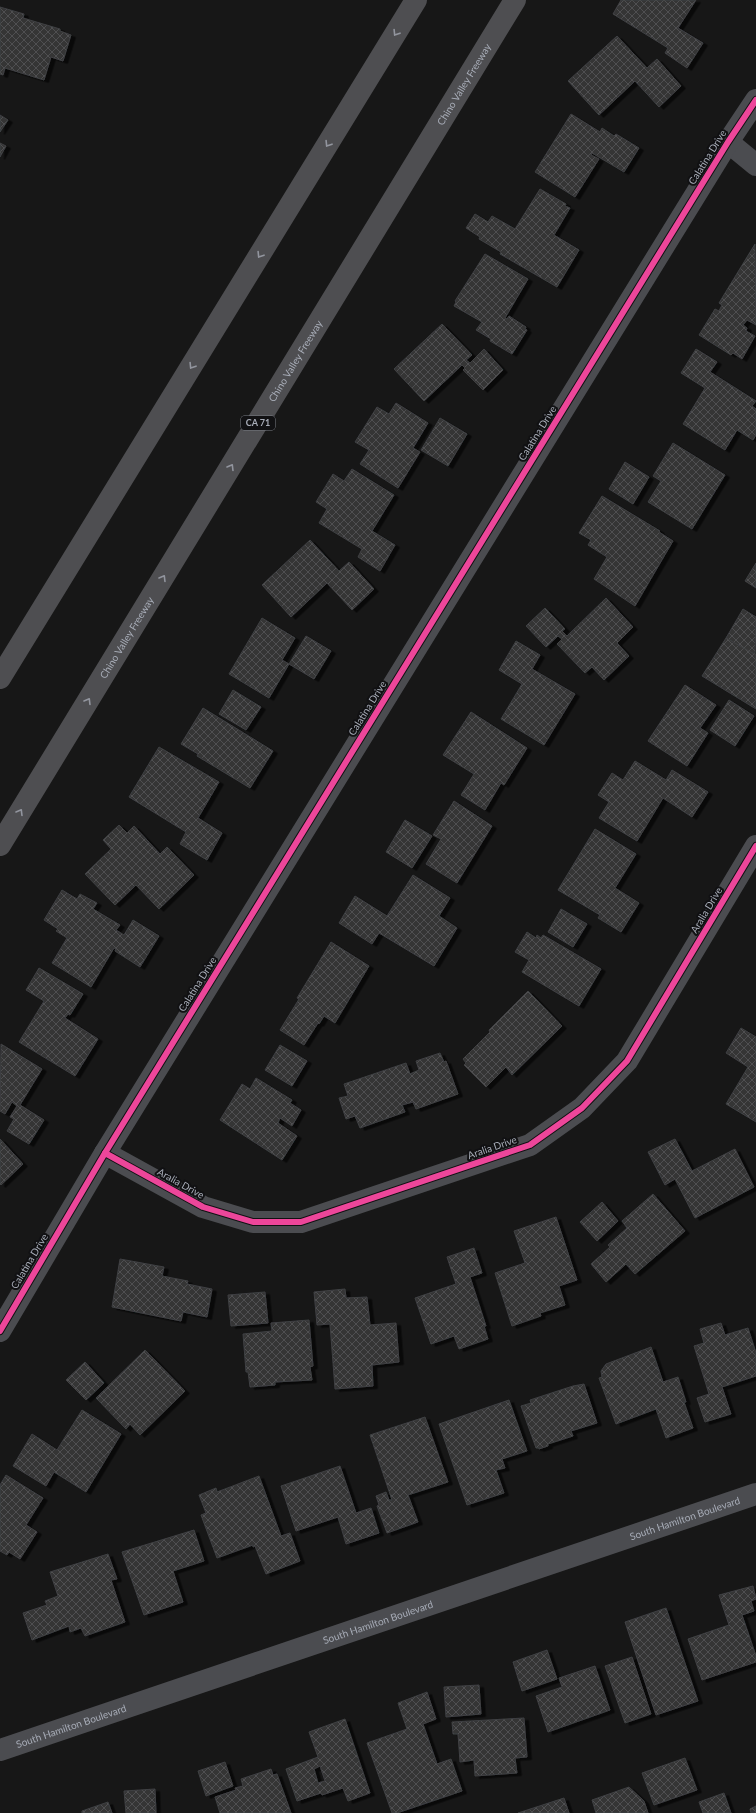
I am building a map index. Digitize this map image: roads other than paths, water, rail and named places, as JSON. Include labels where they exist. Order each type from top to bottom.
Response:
[{"type":"highway","points":[[0,678],[416,0]]},
{"type":"highway","name":"Chino Valley Freeway","points":[[0,845],[516,0]]},
{"type":"street","name":"Calatina Drive","points":[[0,1330],[105,1153],[728,142],[756,100]]},
{"type":"street","points":[[728,142],[756,165]]},
{"type":"street","name":"Aralia Drive","points":[[105,1153],[203,1207],[253,1222],[293,1222],[308,1219],[530,1145],[582,1108],[627,1061],[756,846]]},
{"type":"street","name":"South Hamilton Boulevard","points":[[0,1750],[756,1494]]}]
